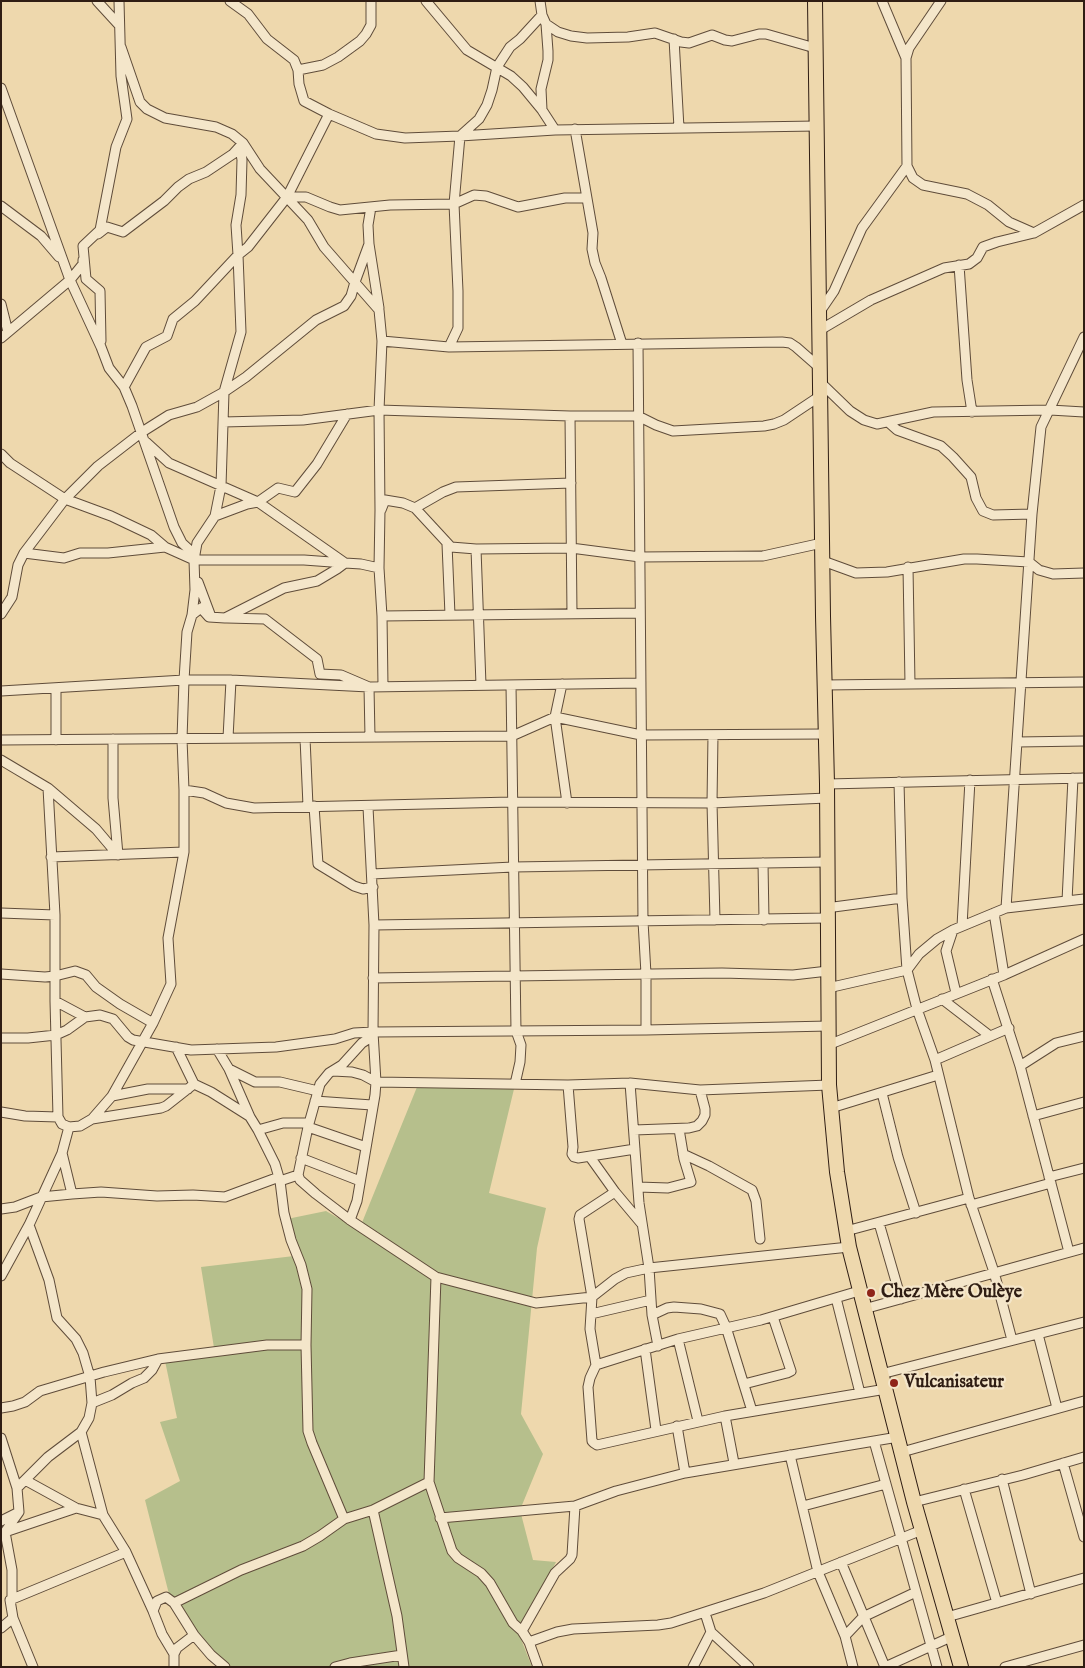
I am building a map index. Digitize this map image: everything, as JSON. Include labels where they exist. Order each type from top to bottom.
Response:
[{"type":"main road","points":[[815,1],[818,314],[820,330],[827,784],[828,1045],[831,1108],[837,1172],[846,1231],[859,1291],[914,1502],[961,1667]]},
{"type":"street","points":[[97,1],[119,25]]},
{"type":"street","points":[[5,335],[70,280],[83,264],[83,246],[100,230],[116,147],[127,119],[121,76],[119,1]]},
{"type":"street","points":[[230,1],[248,14],[266,40],[294,60],[304,100],[329,114],[376,134],[405,138],[575,129],[817,126]]},
{"type":"street","points":[[298,70],[323,65],[338,58],[360,41],[370,25],[371,1]]},
{"type":"street","points":[[426,1],[468,50],[511,76],[523,87],[542,110],[554,130]]},
{"type":"street","points":[[540,1],[542,15],[546,24],[548,60],[541,89],[542,110]]},
{"type":"street","points":[[882,1],[906,58]]},
{"type":"street","points":[[941,1],[909,48],[906,58],[907,166],[913,178],[923,185],[967,194],[988,205],[1009,222],[1034,233]]},
{"type":"street","points":[[449,347],[458,328],[454,204],[460,136],[479,119],[487,105],[497,67],[510,47],[542,15]]},
{"type":"street","points":[[546,24],[558,32],[586,38],[628,37],[655,33],[689,43],[712,35],[732,41],[766,34],[815,48]]},
{"type":"street","points":[[674,39],[679,128]]},
{"type":"street","points":[[121,47],[140,102],[147,109],[165,118],[216,126],[232,134],[260,169],[308,220],[324,247],[379,310]]},
{"type":"street","points":[[1,88],[70,280],[109,368],[124,387],[142,432],[174,527],[182,542],[194,557]]},
{"type":"street","points":[[124,387],[146,347],[167,336],[173,319],[195,301],[238,255],[248,247],[287,197],[329,114]]},
{"type":"street","points":[[575,129],[593,233],[592,249],[595,264],[622,344]]},
{"type":"street","points":[[83,246],[106,227],[123,232],[164,201],[178,187],[189,179],[206,172],[233,154],[242,145]]},
{"type":"street","points":[[48,788],[55,914],[58,1117],[62,1124],[70,1127],[80,1126],[92,1119],[112,1096],[153,1023],[170,984],[168,938],[184,852],[182,739],[184,680],[187,632],[196,590],[194,557],[197,543],[215,516],[221,486],[224,392],[241,332],[236,225],[241,195],[242,145]]},
{"type":"street","points":[[818,314],[834,291],[862,228],[907,166]]},
{"type":"street","points":[[287,197],[306,197],[330,208],[340,210],[390,205],[454,204],[474,195],[486,196],[518,207],[565,198],[586,198]]},
{"type":"street","points":[[820,330],[870,300],[944,268],[969,264],[977,258],[984,247],[1034,233],[1084,205]]},
{"type":"street","points":[[1,206],[41,236],[65,265]]},
{"type":"street","points":[[371,207],[368,225],[369,244],[382,341],[379,410],[379,568],[382,616],[382,686]]},
{"type":"street","points":[[1,614],[12,597],[18,565],[24,553],[65,499],[98,466],[142,432],[169,415],[197,407],[224,392],[252,372],[316,320],[344,306],[351,296],[354,282],[369,244]]},
{"type":"street","points":[[83,246],[86,279],[100,291],[101,347]]},
{"type":"street","points":[[959,265],[967,380],[972,412]]},
{"type":"street","points":[[1,304],[5,335]]},
{"type":"street","points":[[1006,908],[1032,514],[1041,427],[1084,337]]},
{"type":"street","points":[[382,341],[449,347],[782,342],[790,343],[796,347],[820,368]]},
{"type":"street","points":[[638,343],[643,921],[646,974],[646,1030]]},
{"type":"street","points":[[223,422],[303,420],[379,410],[570,416],[638,416],[673,431],[764,426],[784,420],[820,389],[864,420],[877,424],[933,412],[1050,410],[1084,412]]},
{"type":"street","points":[[215,516],[247,504],[258,502],[278,488],[295,492],[317,464],[347,414]]},
{"type":"street","points":[[570,416],[572,614]]},
{"type":"street","points":[[888,422],[898,430],[941,446],[953,457],[971,477],[976,498],[983,511],[993,515],[1032,514]]},
{"type":"street","points":[[145,442],[169,463],[258,502],[345,563]]},
{"type":"street","points":[[1,454],[6,463],[65,499],[111,516],[151,535],[165,547],[194,557],[304,560],[361,564],[379,568]]},
{"type":"street","points":[[415,508],[442,492],[456,487],[571,483]]},
{"type":"street","points":[[380,510],[385,500],[403,503],[415,508],[446,544],[451,547],[476,549],[571,548],[640,558],[763,556],[822,542]]},
{"type":"street","points":[[446,544],[450,615]]},
{"type":"street","points":[[24,553],[64,558],[80,553],[108,553],[165,547]]},
{"type":"street","points":[[476,549],[481,685]]},
{"type":"street","points":[[823,561],[856,573],[887,572],[964,559],[1029,562],[1039,570],[1053,574],[1084,573]]},
{"type":"street","points":[[195,574],[210,615],[225,618],[284,588],[317,581],[345,563]]},
{"type":"street","points":[[908,568],[910,684]]},
{"type":"street","points":[[192,615],[201,608],[209,617],[265,619],[317,659],[320,674],[341,675],[369,687]]},
{"type":"street","points":[[382,616],[640,613]]},
{"type":"street","points":[[1,691],[184,680],[231,680],[369,687],[641,682]]},
{"type":"street","points":[[228,738],[231,680]]},
{"type":"street","points":[[824,685],[1084,682]]},
{"type":"street","points":[[511,684],[516,1031],[521,1045],[520,1062],[515,1084]]},
{"type":"street","points":[[562,684],[555,717],[567,802]]},
{"type":"street","points":[[369,687],[370,737]]},
{"type":"street","points":[[56,688],[56,740]]},
{"type":"street","points":[[1,740],[512,736],[555,717],[641,736],[826,734]]},
{"type":"street","points":[[713,735],[712,803],[715,920]]},
{"type":"street","points":[[305,738],[318,864],[354,886],[363,889],[373,887]]},
{"type":"street","points":[[113,739],[113,798],[118,855]]},
{"type":"street","points":[[1017,742],[1084,741]]},
{"type":"street","points":[[1,760],[48,788],[96,829],[118,855]]},
{"type":"street","points":[[1067,901],[1073,778]]},
{"type":"street","points":[[827,784],[1084,778]]},
{"type":"street","points":[[962,926],[970,780]]},
{"type":"street","points":[[899,782],[902,898],[907,970],[917,1009],[935,1060],[970,1202],[994,1272],[1012,1340]]},
{"type":"street","points":[[184,790],[204,793],[226,803],[254,808],[368,807],[512,802],[712,803],[827,798]]},
{"type":"street","points":[[350,1220],[357,1201],[376,1082],[373,1034],[373,887],[368,807]]},
{"type":"street","points":[[51,857],[184,852]]},
{"type":"street","points":[[372,874],[513,867],[827,862]]},
{"type":"street","points":[[763,863],[764,920]]},
{"type":"street","points":[[374,925],[764,920],[827,913],[902,898]]},
{"type":"street","points":[[828,988],[907,970],[919,954],[937,939],[953,930],[1006,908],[1084,899]]},
{"type":"street","points":[[1,913],[55,914]]},
{"type":"street","points":[[994,913],[1004,974]]},
{"type":"street","points":[[953,930],[946,951],[956,993]]},
{"type":"street","points":[[828,1045],[992,979],[1084,939]]},
{"type":"street","points":[[1,974],[45,977],[75,971],[86,975],[96,987],[120,1004],[153,1023]]},
{"type":"street","points":[[373,978],[722,973],[793,975],[828,971]]},
{"type":"street","points":[[45,977],[55,998],[85,1017]]},
{"type":"street","points":[[992,979],[1020,1066],[1070,1252]]},
{"type":"street","points":[[942,999],[990,1036]]},
{"type":"street","points":[[1,1038],[56,1035],[85,1017],[100,1015],[113,1020],[133,1040],[191,1050],[276,1047],[335,1039],[354,1033],[829,1026]]},
{"type":"street","points":[[935,1060],[1009,1028]]},
{"type":"street","points":[[373,1034],[362,1042],[342,1065],[320,1084],[298,1175],[300,1180],[316,1194],[350,1220],[436,1277],[536,1303],[592,1297],[615,1278],[626,1273],[649,1268],[849,1247]]},
{"type":"street","points":[[1020,1066],[1056,1043],[1084,1036]]},
{"type":"street","points":[[176,1047],[191,1086]]},
{"type":"street","points":[[217,1049],[229,1069],[250,1117],[275,1164],[284,1213],[307,1289],[306,1345],[310,1437],[344,1519]]},
{"type":"street","points":[[229,1069],[255,1082],[280,1082],[318,1091]]},
{"type":"street","points":[[334,1071],[352,1072],[376,1082],[630,1083],[700,1090],[829,1085]]},
{"type":"street","points":[[831,1108],[938,1075]]},
{"type":"street","points":[[630,1083],[638,1187],[649,1268],[650,1300],[658,1346]]},
{"type":"street","points":[[568,1084],[572,1154],[574,1157],[590,1157],[635,1149]]},
{"type":"street","points":[[112,1096],[148,1089],[191,1086],[211,1092],[250,1117]]},
{"type":"street","points":[[92,1119],[161,1108],[191,1086]]},
{"type":"street","points":[[634,1130],[679,1129],[698,1126],[702,1121],[705,1109],[700,1090]]},
{"type":"street","points":[[882,1093],[898,1157],[916,1214]]},
{"type":"street","points":[[315,1101],[372,1105]]},
{"type":"street","points":[[1034,1116],[1083,1105]]},
{"type":"street","points":[[1,1112],[25,1116],[58,1117]]},
{"type":"street","points":[[258,1130],[283,1123],[309,1125],[366,1147]]},
{"type":"street","points":[[1,1276],[29,1225],[62,1152],[70,1127]]},
{"type":"street","points":[[638,1187],[668,1188],[690,1182],[679,1129]]},
{"type":"street","points":[[62,1152],[72,1194]]},
{"type":"street","points":[[683,1154],[752,1190],[756,1201],[760,1239]]},
{"type":"street","points":[[590,1157],[615,1192],[642,1224]]},
{"type":"street","points":[[301,1158],[360,1181]]},
{"type":"street","points":[[846,1231],[970,1202],[1050,1180],[1084,1168]]},
{"type":"street","points":[[1,1209],[15,1207],[41,1197],[101,1192],[157,1196],[193,1195],[225,1197],[279,1179],[298,1175]]},
{"type":"street","points":[[615,1192],[580,1215],[579,1219],[592,1297],[590,1329],[596,1365],[588,1387],[592,1441],[594,1443],[597,1445],[656,1430],[752,1411],[886,1389]]},
{"type":"street","points":[[879,1223],[901,1299]]},
{"type":"street","points":[[17,1488],[48,1457],[81,1432],[89,1418],[92,1403],[90,1376],[76,1339],[57,1318],[49,1280],[29,1225]]},
{"type":"street","points":[[864,1309],[1084,1248]]},
{"type":"street","points":[[436,1277],[429,1482],[452,1551],[458,1558],[486,1577],[513,1623],[522,1631],[529,1642],[538,1667]]},
{"type":"street","points":[[596,1365],[678,1339],[773,1316],[859,1291]]},
{"type":"street","points":[[836,1298],[860,1392]]},
{"type":"street","points":[[591,1314],[650,1300]]},
{"type":"street","points":[[652,1315],[670,1307],[701,1309],[720,1314],[726,1327],[752,1411]]},
{"type":"street","points":[[744,1384],[791,1371],[773,1316]]},
{"type":"street","points":[[881,1374],[1084,1322]]},
{"type":"street","points":[[1038,1334],[1057,1408]]},
{"type":"street","points":[[678,1339],[698,1421]]},
{"type":"street","points":[[1,1408],[25,1402],[40,1392],[90,1376],[158,1360],[267,1345],[306,1345]]},
{"type":"street","points":[[645,1349],[656,1430]]},
{"type":"street","points":[[92,1403],[144,1378],[158,1360]]},
{"type":"street","points":[[902,1452],[1084,1401]]},
{"type":"street","points":[[726,1416],[734,1463]]},
{"type":"street","points":[[677,1426],[685,1472]]},
{"type":"street","points":[[81,1432],[103,1515],[126,1552],[162,1634],[174,1654]]},
{"type":"street","points":[[440,1518],[575,1506],[621,1490],[685,1472],[898,1437]]},
{"type":"street","points":[[1,1438],[17,1488],[19,1512],[6,1532],[12,1570],[12,1599],[10,1600],[13,1618],[33,1667]]},
{"type":"street","points":[[874,1441],[937,1667]]},
{"type":"street","points":[[790,1455],[818,1572],[845,1636],[853,1667]]},
{"type":"street","points":[[914,1502],[1084,1457]]},
{"type":"street","points":[[1063,1463],[1084,1537]]},
{"type":"street","points":[[25,1480],[76,1508],[103,1515]]},
{"type":"street","points":[[1002,1480],[1031,1594]]},
{"type":"street","points":[[174,1603],[241,1570],[302,1546],[344,1519],[373,1510],[429,1482]]},
{"type":"street","points":[[803,1506],[886,1484]]},
{"type":"street","points":[[964,1489],[997,1603]]},
{"type":"street","points":[[522,1631],[555,1574],[572,1555],[575,1506]]},
{"type":"street","points":[[6,1532],[76,1508]]},
{"type":"street","points":[[373,1510],[397,1616],[404,1667]]},
{"type":"street","points":[[1,1521],[19,1512]]},
{"type":"street","points":[[529,1642],[565,1630],[665,1625],[705,1613],[818,1572],[922,1530]]},
{"type":"street","points":[[12,1599],[126,1552]]},
{"type":"street","points":[[840,1562],[885,1667],[953,1636]]},
{"type":"street","points":[[1,1566],[12,1570]]},
{"type":"street","points":[[947,1617],[1084,1578]]},
{"type":"street","points":[[845,1636],[863,1617],[916,1592]]},
{"type":"street","points":[[153,1611],[157,1601],[166,1597],[174,1603],[194,1635],[211,1655],[225,1667]]},
{"type":"street","points":[[705,1613],[711,1632],[749,1667]]},
{"type":"street","points":[[1,1628],[13,1618]]},
{"type":"street","points":[[693,1667],[711,1632]]},
{"type":"street","points":[[174,1667],[174,1654],[177,1648],[194,1635]]},
{"type":"street","points":[[1006,1667],[1084,1645]]},
{"type":"street","points":[[334,1667],[402,1655]]},
{"type":"green space","points":[[417,1087],[514,1089],[489,1193],[546,1208],[537,1248],[521,1414],[543,1454],[520,1510],[533,1560],[556,1562],[519,1634],[532,1667],[228,1667],[192,1632],[170,1598],[145,1500],[180,1481],[160,1422],[177,1418],[165,1361],[215,1354],[201,1267],[294,1256],[287,1219],[326,1211],[359,1230]]},
{"type":"place","name":"Chez Mère Oulèye","points":[[871,1293]]},
{"type":"place","name":"Vulcanisateur","points":[[894,1383]]}]
